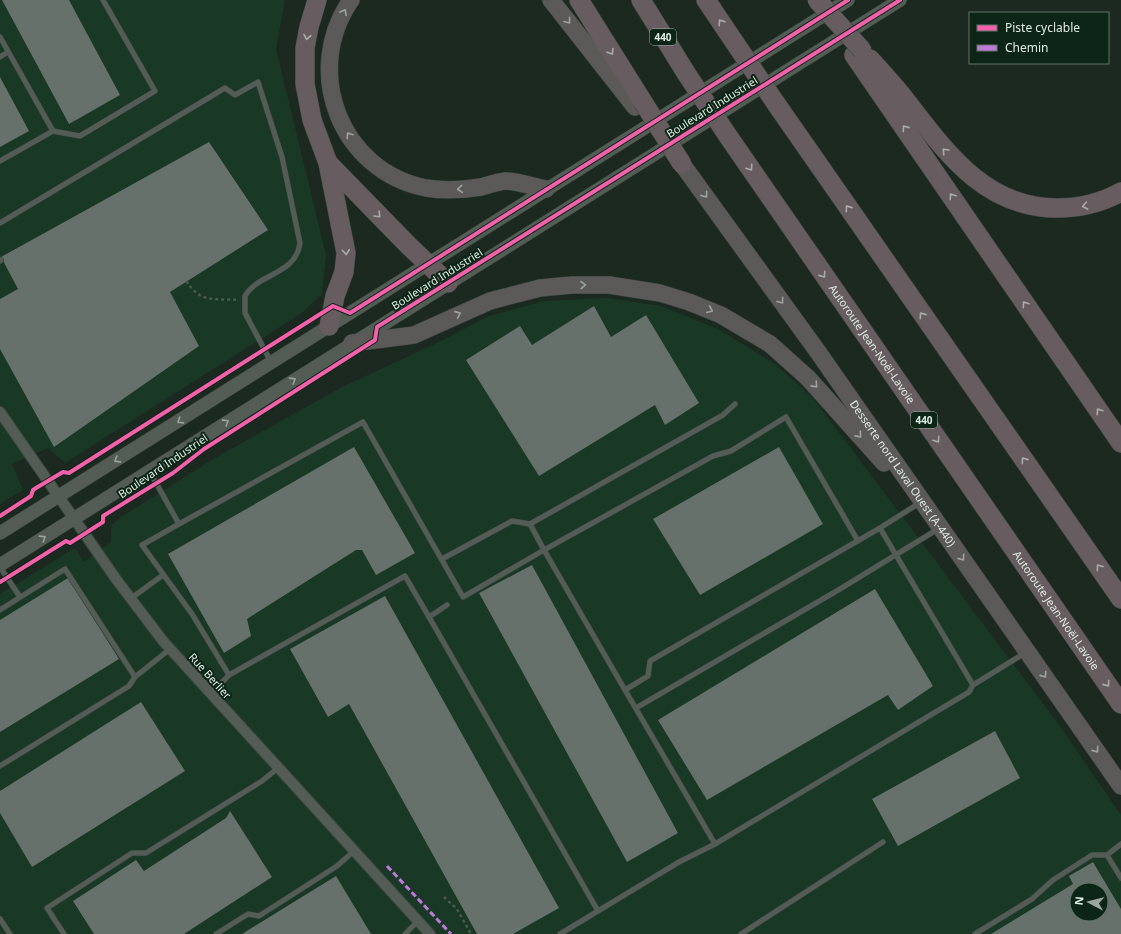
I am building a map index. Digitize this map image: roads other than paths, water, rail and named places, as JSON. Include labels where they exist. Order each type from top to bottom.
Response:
[{"type":"highway","points":[[318,0],[307,37],[304,72],[309,108],[328,163],[334,200],[346,247],[346,259],[342,279],[335,296],[329,326]]},
{"type":"highway","points":[[579,0],[639,104],[682,164]]},
{"type":"highway","name":"Autoroute Jean-Noël-Lavoie","points":[[641,0],[686,73],[728,136],[1121,704]]},
{"type":"highway","points":[[706,0],[777,105],[1121,599]]},
{"type":"highway","points":[[816,0],[858,53],[1121,443]]},
{"type":"highway","points":[[858,53],[899,93],[947,154],[970,174],[998,193],[1027,205],[1065,208],[1092,204],[1121,192]]},
{"type":"highway","points":[[328,163],[448,283]]},
{"type":"main road","points":[[351,0],[341,17],[333,40],[329,63],[330,86],[335,108],[344,128],[357,147],[371,161],[396,178],[427,188],[457,190],[505,181],[546,189]]},
{"type":"main road","points":[[551,0],[639,104]]},
{"type":"main road","name":"Desserte nord Laval Ouest (A-440)","points":[[682,164],[818,352],[1121,786]]},
{"type":"main road","points":[[352,343],[414,335],[490,301],[540,288],[572,285],[608,285],[644,290],[675,297],[728,318],[780,352],[808,378],[929,511]]},
{"type":"street","name":"Boulevard Industriel","points":[[0,533],[848,0]]},
{"type":"street","name":"Boulevard Industriel","points":[[0,566],[149,470],[900,0]]},
{"type":"street","name":"Rue Berlier","points":[[0,412],[130,599],[170,649],[430,934]]},
{"type":"lane","points":[[0,161],[53,131],[80,136],[155,91],[103,0]]},
{"type":"lane","points":[[0,37],[53,131]]},
{"type":"lane","points":[[0,57],[8,52]]},
{"type":"lane","points":[[0,223],[225,88],[235,95],[258,82],[282,157],[300,243],[298,253],[289,264],[247,291],[244,301],[245,313],[272,363]]},
{"type":"lane","points":[[442,559],[512,521],[530,524],[722,415],[735,404]]},
{"type":"lane","points":[[229,675],[192,614],[142,545],[363,422],[463,597],[713,456],[731,451],[786,417],[858,540]]},
{"type":"lane","points":[[149,470],[179,524]]},
{"type":"lane","points":[[625,690],[648,676],[650,661],[880,528],[929,511]]},
{"type":"lane","points":[[636,708],[896,555],[929,511]]},
{"type":"lane","points":[[530,524],[715,844]]},
{"type":"lane","points":[[880,528],[973,685]]},
{"type":"lane","points":[[0,566],[20,597]]},
{"type":"lane","points":[[0,610],[65,569],[135,677]]},
{"type":"lane","points":[[130,599],[163,575]]},
{"type":"lane","points":[[211,694],[229,675],[405,576],[598,910]]},
{"type":"lane","points":[[429,617],[447,605]]},
{"type":"lane","points":[[0,766],[129,686],[135,677],[170,649]]},
{"type":"lane","points":[[560,934],[679,862],[715,844],[969,692],[973,685],[1027,651]]},
{"type":"lane","points":[[64,934],[47,908],[132,853],[146,853],[262,781],[278,768]]},
{"type":"lane","points":[[742,934],[883,842]]},
{"type":"lane","points":[[975,934],[1032,899],[1053,880],[1092,854],[1107,855],[1121,844]]},
{"type":"lane","points":[[216,934],[248,914],[259,916],[337,866],[354,851]]},
{"type":"lane","points":[[1107,855],[1121,878]]},
{"type":"lane","points":[[0,919],[10,934]]},
{"type":"lane","points":[[405,934],[418,922]]}]
